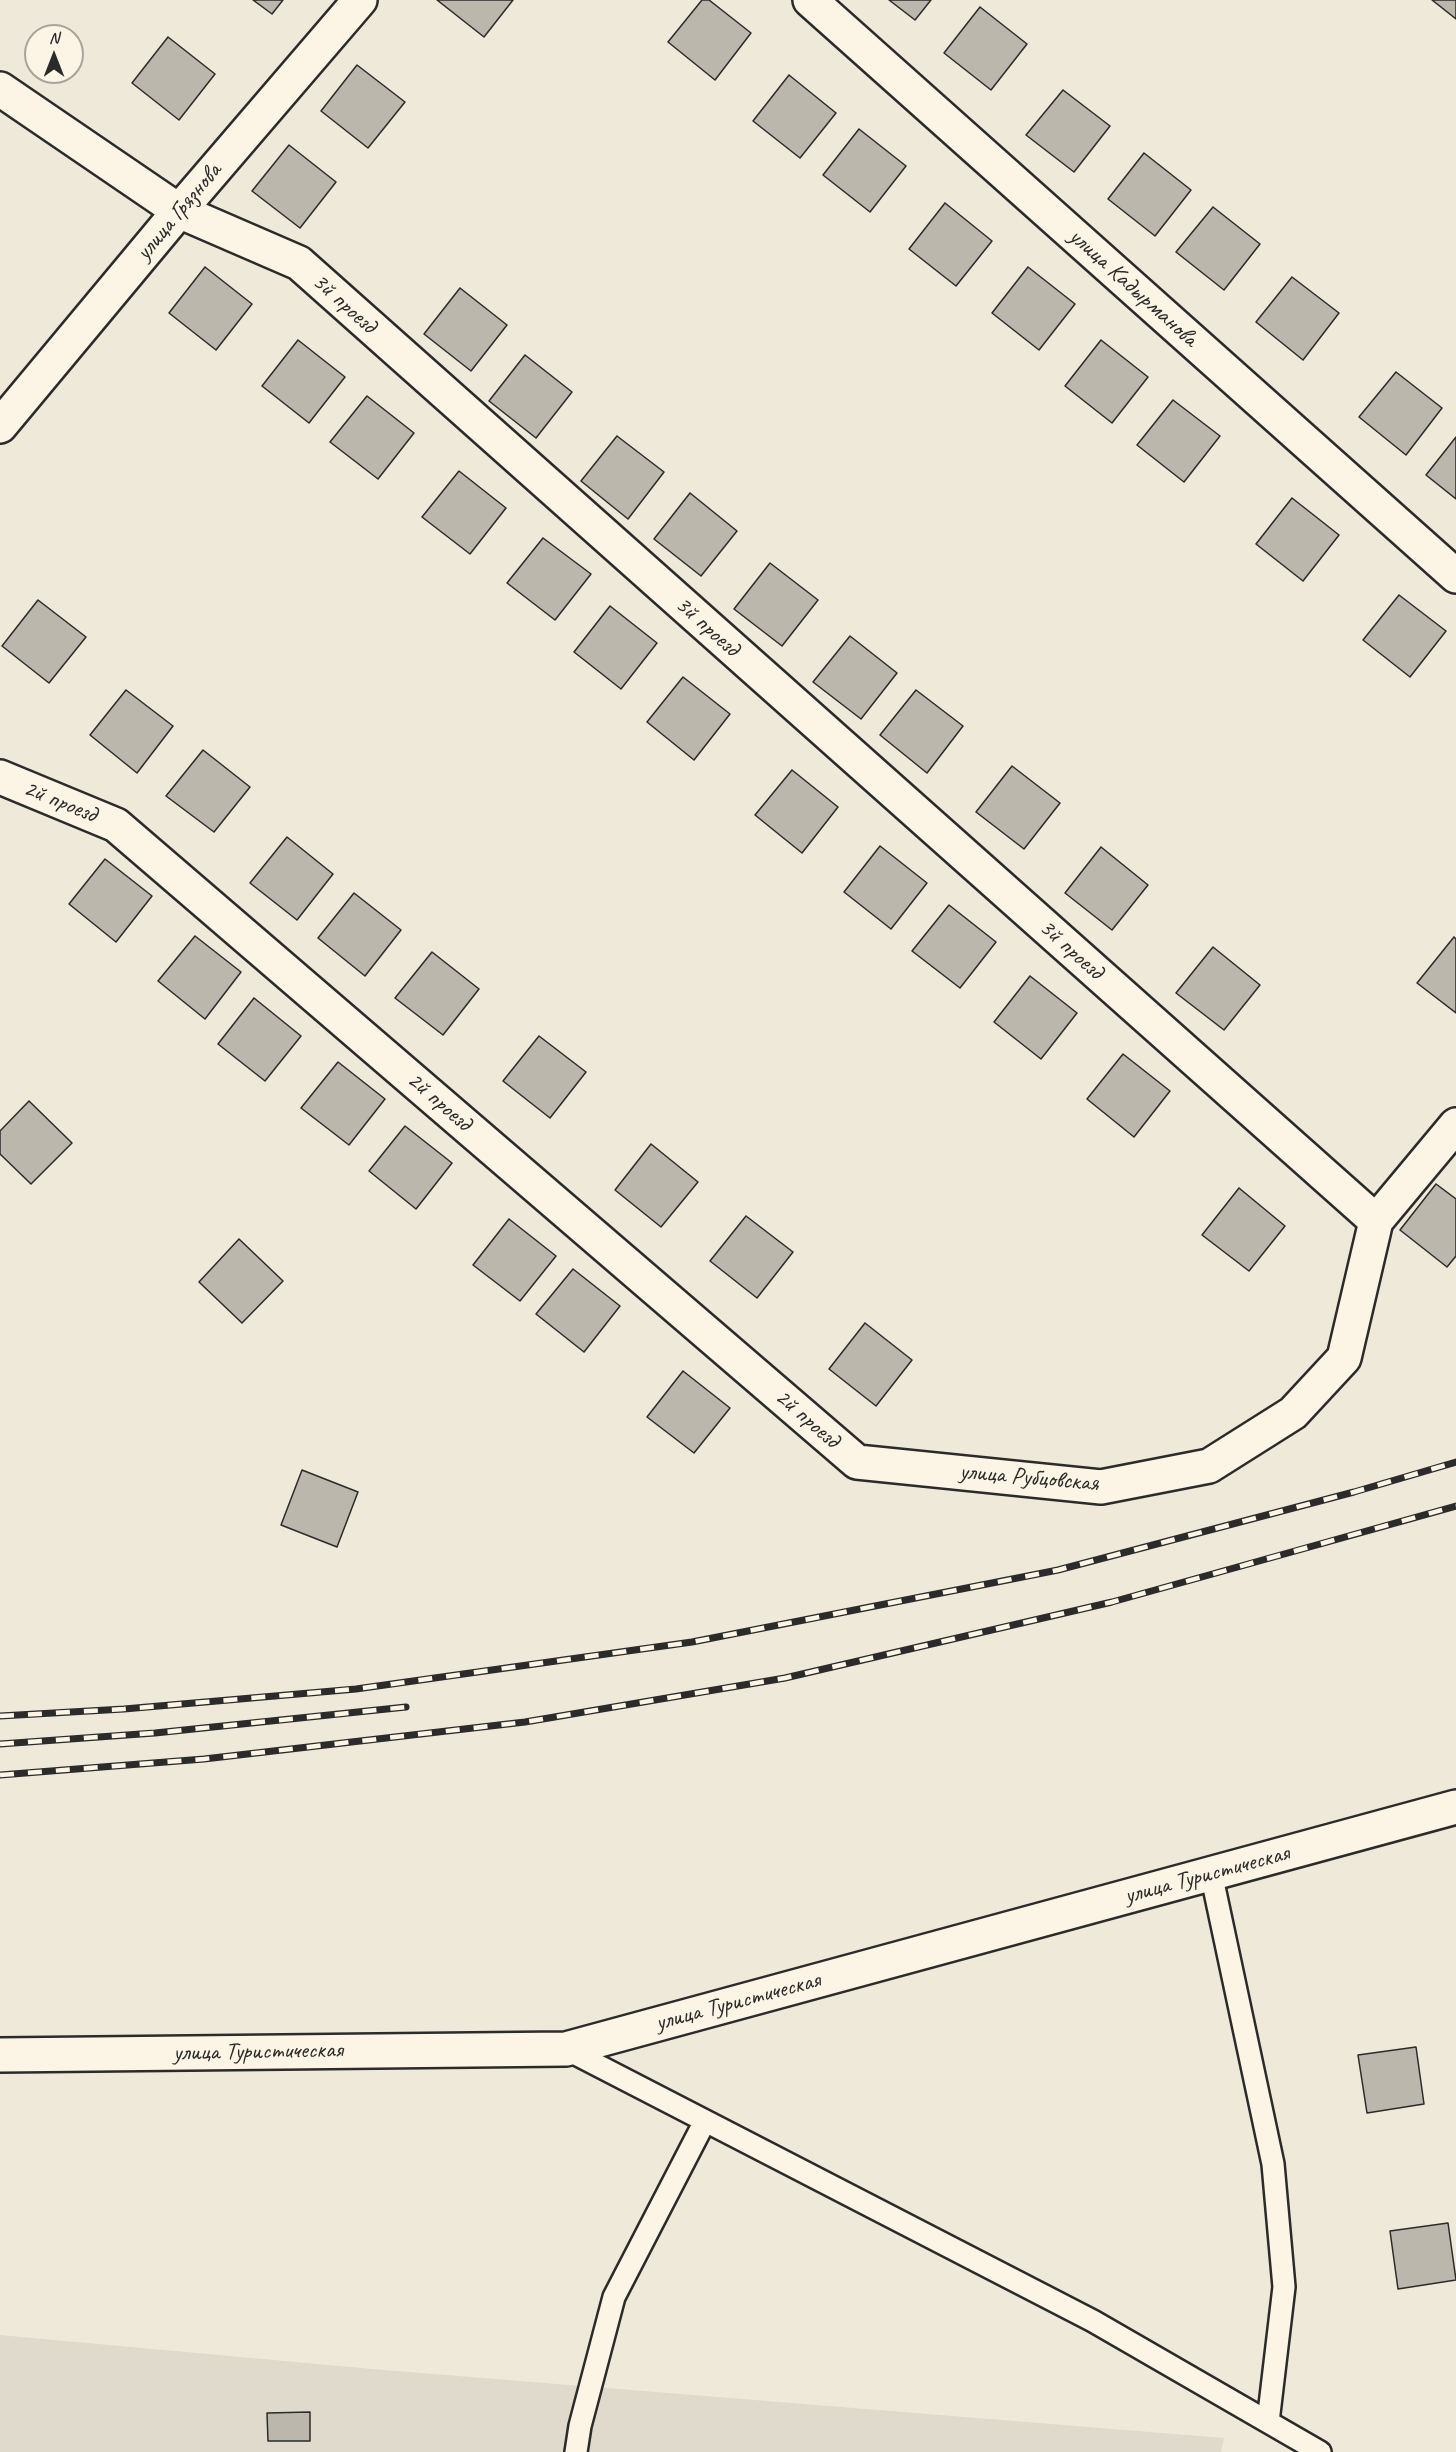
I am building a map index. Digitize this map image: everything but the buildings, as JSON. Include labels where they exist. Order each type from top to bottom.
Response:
[{"type":"street","name":"улица Грязнова","points":[[0,426],[179,211],[360,0]]},
{"type":"street","name":"улица Кадырманова","points":[[810,0],[1456,576]]},
{"type":"street","name":"3й проезд","points":[[0,88],[179,211],[299,263],[1376,1221]]},
{"type":"street","name":"2й проезд","points":[[0,777],[116,825],[857,1462]]},
{"type":"street","points":[[1376,1221],[1456,1125]]},
{"type":"street","name":"улица Рубцовская","points":[[857,1462],[1101,1487],[1209,1466],[1293,1413],[1344,1358],[1376,1221]]},
{"type":"street","name":"улица Туристическая","points":[[0,2055],[566,2049],[1456,1807]]},
{"type":"lane","points":[[1211,1873],[1273,2164],[1284,2287],[1269,2422]]},
{"type":"lane","points":[[566,2049],[1093,2321],[1320,2452]]},
{"type":"lane","points":[[576,2452],[580,2426],[614,2297],[705,2121]]},
{"type":"shaded area","points":[[0,2335],[372,2369],[1224,2438],[1221,2452],[0,2452]]},
{"type":"railway","points":[[0,1716],[124,1709],[356,1689],[692,1642],[1058,1570],[1354,1492],[1456,1462]]},
{"type":"railway","points":[[0,1775],[204,1759],[525,1722],[785,1678],[1112,1602],[1456,1506]]},
{"type":"railway","points":[[0,1744],[155,1733],[406,1707]]}]
